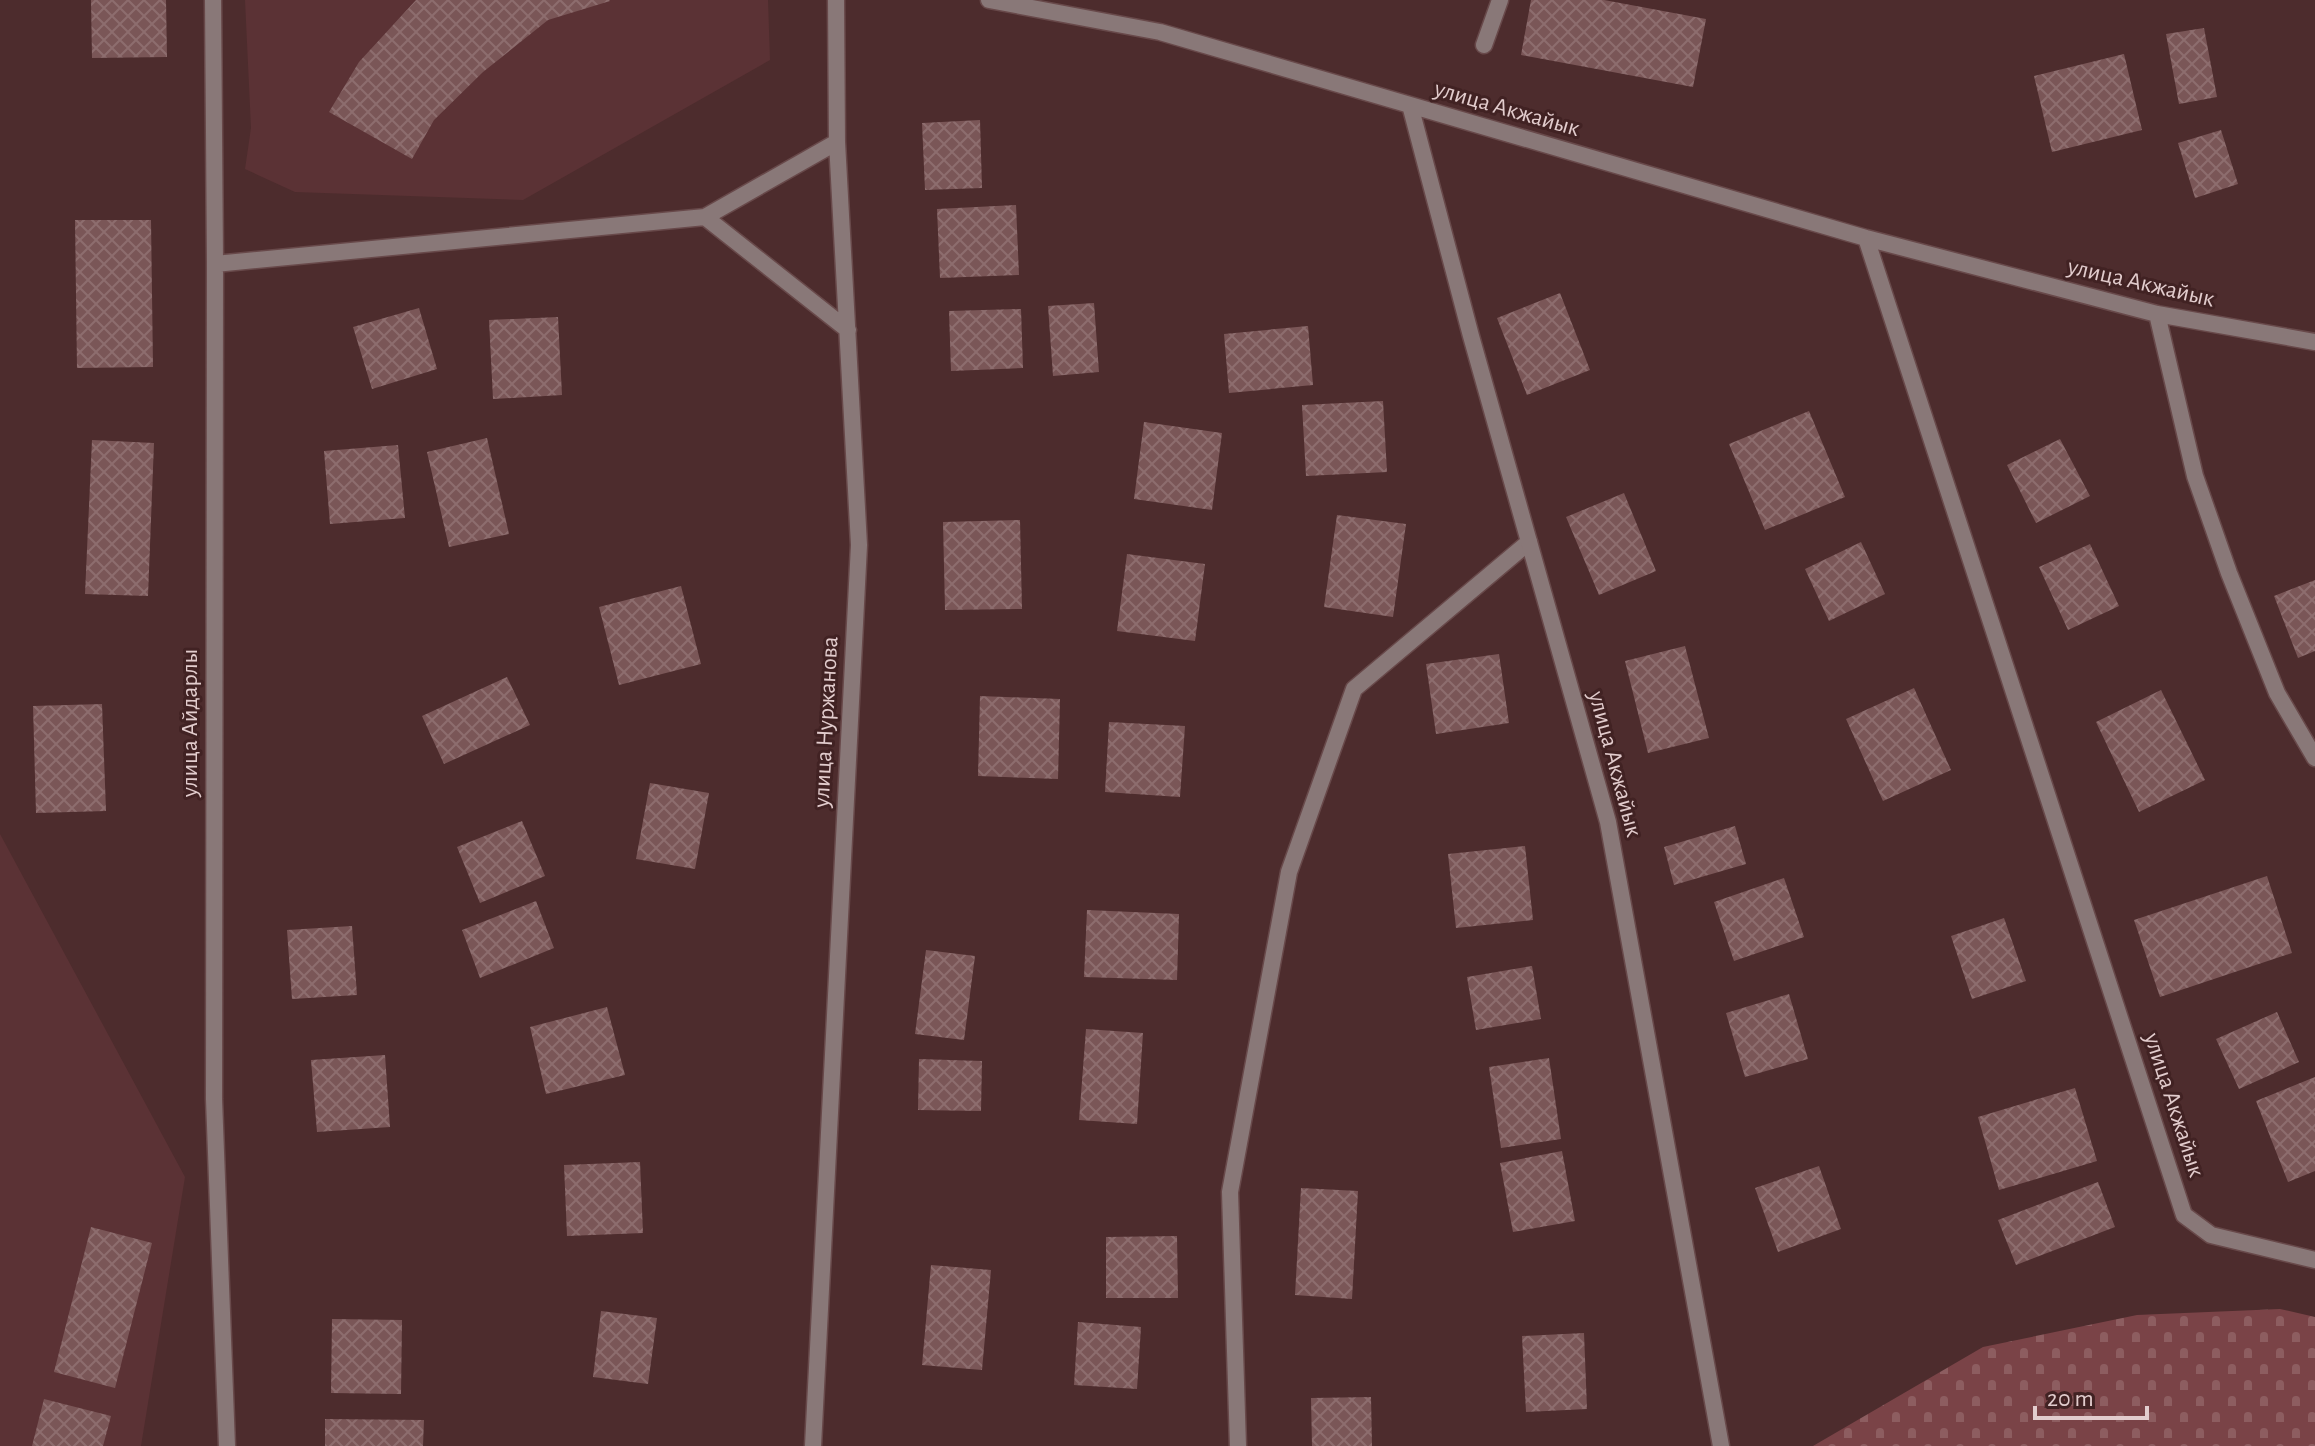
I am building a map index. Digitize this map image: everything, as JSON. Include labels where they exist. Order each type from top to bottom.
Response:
[{"type":"street","name":"улица Айдарлы","points":[[213,0],[214,1099],[227,1446]]},
{"type":"street","name":"улица Нуржанова","points":[[813,1446],[859,545],[837,142],[836,0]]},
{"type":"street","name":"улица Акжайык","points":[[989,0],[1160,32],[1866,238],[2157,314],[2315,342]]},
{"type":"street","points":[[1484,45],[1500,0]]},
{"type":"street","name":"улица Акжайык","points":[[1410,105],[1471,336],[1608,822],[1721,1446]]},
{"type":"street","points":[[215,264],[705,217],[837,142]]},
{"type":"street","points":[[705,217],[848,330]]},
{"type":"street","name":"улица Акжайык","points":[[1866,238],[2184,1215],[2211,1235],[2315,1260]]},
{"type":"street","points":[[2157,314],[2195,476],[2229,573],[2277,693],[2315,758]]},
{"type":"street","points":[[1238,1446],[1230,1192],[1289,872],[1354,689],[1529,542]]},
{"type":"shaded area","points":[[245,0],[768,0],[770,60],[523,200],[295,192],[245,169],[251,128]]},
{"type":"shaded area","points":[[0,834],[185,1177],[141,1446],[0,1446]]},
{"type":"green space","points":[[2280,1309],[2315,1317],[2315,1446],[1813,1446],[1983,1347],[2137,1315]]},
{"type":"building","points":[[91,0],[166,0],[167,57],[92,58]]},
{"type":"building","points":[[416,0],[610,1],[548,20],[483,72],[434,120],[412,159],[329,112],[359,62]]},
{"type":"building","points":[[1531,0],[1604,0],[1706,19],[1693,87],[1521,55]]},
{"type":"building","points":[[2204,28],[2217,97],[2179,104],[2166,34]]},
{"type":"building","points":[[2124,54],[2142,130],[2052,152],[2034,76]]},
{"type":"building","points":[[980,120],[982,188],[925,190],[922,123]]},
{"type":"building","points":[[2221,130],[2238,184],[2195,198],[2178,143]]},
{"type":"building","points":[[1016,205],[1019,275],[940,278],[937,209]]},
{"type":"building","points":[[75,220],[151,220],[153,367],[77,368]]},
{"type":"building","points":[[1560,293],[1590,370],[1527,395],[1497,318]]},
{"type":"building","points":[[1094,303],[1099,372],[1053,376],[1048,306]]},
{"type":"building","points":[[419,308],[437,369],[372,389],[353,327]]},
{"type":"building","points":[[1021,309],[1023,368],[951,371],[949,311]]},
{"type":"building","points":[[558,317],[562,395],[493,399],[489,320]]},
{"type":"building","points":[[1308,326],[1313,385],[1229,393],[1224,334]]},
{"type":"building","points":[[1383,401],[1387,472],[1306,476],[1302,405]]},
{"type":"building","points":[[1809,411],[1845,497],[1765,530],[1729,444]]},
{"type":"building","points":[[1144,422],[1222,433],[1212,510],[1134,499]]},
{"type":"building","points":[[487,438],[509,534],[449,547],[427,452]]},
{"type":"building","points":[[2060,439],[2090,496],[2036,523],[2007,465]]},
{"type":"building","points":[[92,440],[154,443],[148,596],[85,594]]},
{"type":"building","points":[[398,445],[405,518],[330,524],[324,451]]},
{"type":"building","points":[[1624,493],[1656,571],[1599,595],[1566,517]]},
{"type":"building","points":[[1337,515],[1406,524],[1393,617],[1324,607]]},
{"type":"building","points":[[1020,520],[1022,609],[945,610],[943,522]]},
{"type":"building","points":[[1861,542],[1885,594],[1829,621],[1805,569]]},
{"type":"building","points":[[2090,544],[2119,606],[2068,630],[2039,567]]},
{"type":"building","points":[[1127,554],[1205,564],[1195,641],[1117,631]]},
{"type":"building","points":[[2315,580],[2315,651],[2298,658],[2274,596]]},
{"type":"building","points":[[681,586],[701,664],[619,685],[599,607]]},
{"type":"building","points":[[1685,646],[1709,738],[1648,753],[1625,661]]},
{"type":"building","points":[[1499,654],[1509,723],[1436,734],[1426,664]]},
{"type":"building","points":[[507,677],[530,725],[444,764],[422,716]]},
{"type":"building","points":[[1914,688],[1951,770],[1883,801],[1846,719]]},
{"type":"building","points":[[2161,690],[2205,780],[2139,812],[2096,722]]},
{"type":"building","points":[[980,696],[1060,699],[1058,779],[978,776]]},
{"type":"building","points":[[102,704],[106,811],[36,813],[33,706]]},
{"type":"building","points":[[1109,722],[1185,726],[1180,797],[1105,792]]},
{"type":"building","points":[[650,783],[709,793],[695,869],[636,859]]},
{"type":"building","points":[[522,821],[545,876],[480,903],[457,847]]},
{"type":"building","points":[[1735,826],[1746,864],[1674,885],[1664,847]]},
{"type":"building","points":[[1525,846],[1533,920],[1456,928],[1448,854]]},
{"type":"building","points":[[2267,876],[2292,953],[2160,997],[2134,920]]},
{"type":"building","points":[[1784,878],[1804,937],[1734,961],[1714,902]]},
{"type":"building","points":[[536,901],[554,948],[480,978],[462,930]]},
{"type":"building","points":[[1087,910],[1179,914],[1177,980],[1084,977]]},
{"type":"building","points":[[2004,918],[2026,981],[1972,999],[1951,936]]},
{"type":"building","points":[[352,926],[357,995],[292,999],[287,930]]},
{"type":"building","points":[[926,950],[975,956],[964,1040],[915,1034]]},
{"type":"building","points":[[1532,966],[1541,1019],[1476,1030],[1467,977]]},
{"type":"building","points":[[1789,994],[1808,1059],[1745,1077],[1726,1013]]},
{"type":"building","points":[[607,1007],[625,1075],[546,1094],[530,1027]]},
{"type":"building","points":[[2277,1012],[2299,1062],[2239,1089],[2216,1039]]},
{"type":"building","points":[[1086,1029],[1143,1033],[1137,1124],[1079,1120]]},
{"type":"building","points":[[385,1055],[390,1127],[317,1132],[311,1060]]},
{"type":"building","points":[[1549,1058],[1561,1139],[1501,1148],[1489,1067]]},
{"type":"building","points":[[919,1059],[982,1061],[981,1111],[918,1110]]},
{"type":"building","points":[[2315,1077],[2315,1171],[2288,1182],[2256,1101]]},
{"type":"building","points":[[2075,1088],[2097,1161],[1999,1190],[1978,1117]]},
{"type":"building","points":[[1562,1151],[1575,1221],[1513,1232],[1500,1163]]},
{"type":"building","points":[[640,1162],[643,1233],[567,1236],[564,1165]]},
{"type":"building","points":[[1819,1166],[1841,1229],[1778,1252],[1755,1188]]},
{"type":"building","points":[[2098,1182],[2115,1227],[2016,1265],[1998,1220]]},
{"type":"building","points":[[1301,1188],[1358,1191],[1352,1299],[1295,1295]]},
{"type":"building","points":[[91,1227],[152,1243],[115,1388],[54,1372]]},
{"type":"building","points":[[1177,1236],[1178,1298],[1106,1298],[1106,1237]]},
{"type":"building","points":[[931,1265],[991,1270],[982,1370],[922,1365]]},
{"type":"building","points":[[601,1311],[657,1318],[648,1384],[593,1377]]},
{"type":"building","points":[[332,1319],[402,1320],[401,1394],[331,1393]]},
{"type":"building","points":[[1078,1322],[1141,1327],[1137,1389],[1074,1385]]},
{"type":"building","points":[[1584,1333],[1587,1409],[1526,1412],[1522,1336]]},
{"type":"building","points":[[1371,1397],[1372,1446],[1312,1446],[1311,1398]]},
{"type":"building","points":[[44,1399],[111,1416],[103,1446],[32,1446]]},
{"type":"building","points":[[325,1419],[424,1420],[423,1446],[325,1446]]}]
